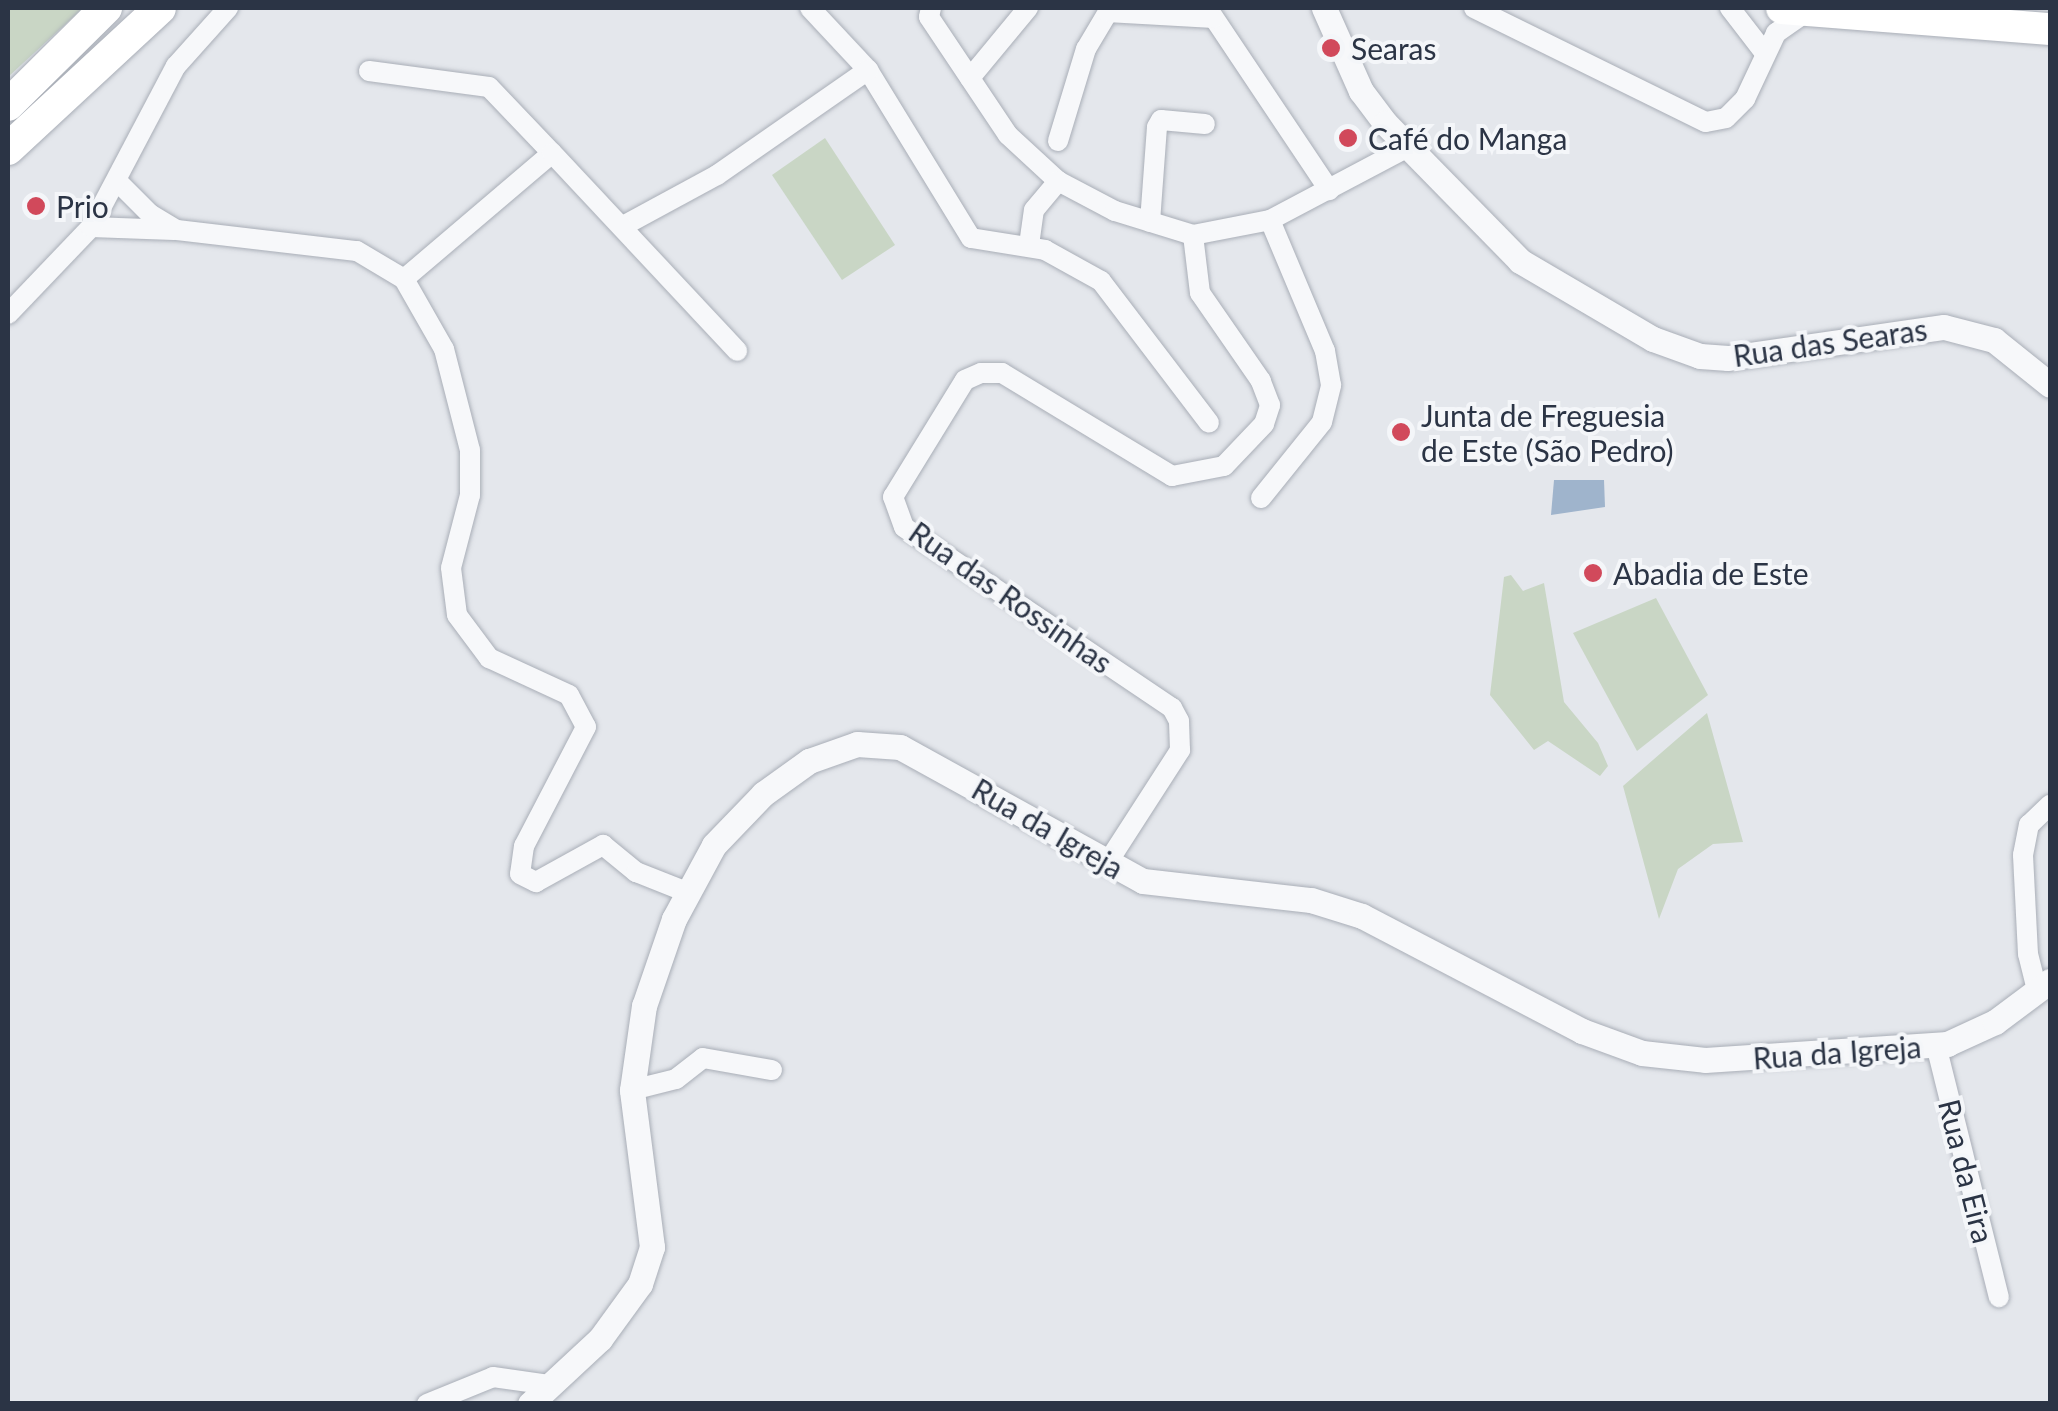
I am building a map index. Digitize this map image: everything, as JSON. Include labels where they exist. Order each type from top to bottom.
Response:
[{"type":"main road","points":[[8,105],[106,8]]},
{"type":"main road","points":[[8,148],[160,8]]},
{"type":"main road","points":[[1787,13],[2050,29]]},
{"type":"street","points":[[8,314],[91,228],[176,66],[228,8]]},
{"type":"street","points":[[810,8],[868,70],[971,238],[996,247],[1029,245],[1101,281],[1210,423]]},
{"type":"street","points":[[931,8],[930,17],[1008,136],[1058,181],[1150,222],[1192,235],[1270,220],[1410,146]]},
{"type":"street","points":[[970,78],[1028,8]]},
{"type":"street","name":"Rua das Searas","points":[[1324,8],[1361,91],[1520,261],[1676,350],[1728,358],[1944,327],[1994,340],[2050,385]]},
{"type":"street","points":[[1474,8],[1706,122],[1726,118],[1746,99],[1764,52],[1787,13]]},
{"type":"street","points":[[1730,8],[1751,28],[1764,52]]},
{"type":"street","points":[[1751,28],[1764,8]]},
{"type":"street","points":[[1058,141],[1086,49],[1108,12],[1210,13],[1329,190]]},
{"type":"street","points":[[623,226],[717,174],[868,70]]},
{"type":"street","points":[[370,71],[489,87],[737,351]]},
{"type":"street","points":[[1150,222],[1161,120],[1205,124]]},
{"type":"street","points":[[404,279],[552,153]]},
{"type":"street","points":[[117,181],[150,214],[176,230]]},
{"type":"street","points":[[1029,245],[1034,210],[1058,181]]},
{"type":"street","points":[[1261,498],[1322,422],[1331,385],[1325,352],[1270,220]]},
{"type":"street","points":[[91,228],[176,230],[357,252],[404,279],[444,349],[470,450],[470,495],[452,568],[457,615],[477,648],[569,695],[584,716],[583,739],[524,846],[520,874],[536,882],[604,845],[636,872],[688,893]]},
{"type":"street","name":"Rua das Rossinhas","points":[[1106,865],[1180,750],[1179,720],[1172,708],[904,527],[893,497],[964,380],[981,373],[1002,373],[1172,476],[1195,476],[1224,466],[1264,424],[1270,404],[1262,381],[1200,292],[1192,235]]},
{"type":"street","name":"Rua da Igreja","points":[[530,1404],[600,1339],[640,1284],[652,1247],[632,1090],[644,1006],[688,893],[714,846],[763,794],[809,760],[857,744],[900,747],[986,790],[1106,865],[1158,884],[1311,900],[1362,916],[1582,1031],[1642,1053],[1706,1060],[1936,1045],[1971,1036],[2047,984]]},
{"type":"street","points":[[2047,984],[2028,954],[2022,855],[2030,826],[2050,804]]},
{"type":"street","name":"Rua da Eira","points":[[1936,1045],[1998,1297]]},
{"type":"street","points":[[632,1090],[676,1079],[703,1058],[772,1070]]},
{"type":"street","points":[[427,1404],[493,1376],[550,1385]]},
{"type":"green space","points":[[8,8],[83,8],[8,77]]},
{"type":"green space","points":[[825,138],[895,245],[842,280],[772,175]]},
{"type":"green space","points":[[1511,575],[1523,591],[1544,583],[1564,702],[1598,743],[1608,766],[1600,776],[1548,741],[1534,750],[1490,695],[1504,577]]},
{"type":"green space","points":[[1656,598],[1708,695],[1637,751],[1573,633]]},
{"type":"green space","points":[[1707,713],[1743,842],[1713,844],[1678,869],[1659,919],[1623,786]]},
{"type":"water","points":[[1554,480],[1604,480],[1605,507],[1551,515]]},
{"type":"place","name":"Searas","points":[[1331,48]]},
{"type":"place","name":"Café do Manga","points":[[1348,138]]},
{"type":"place","name":"Prio","points":[[36,206]]},
{"type":"place","name":"Junta de Freguesia de Este (São Pedro)","points":[[1401,432]]},
{"type":"place","name":"Abadia de Este","points":[[1593,573]]}]
